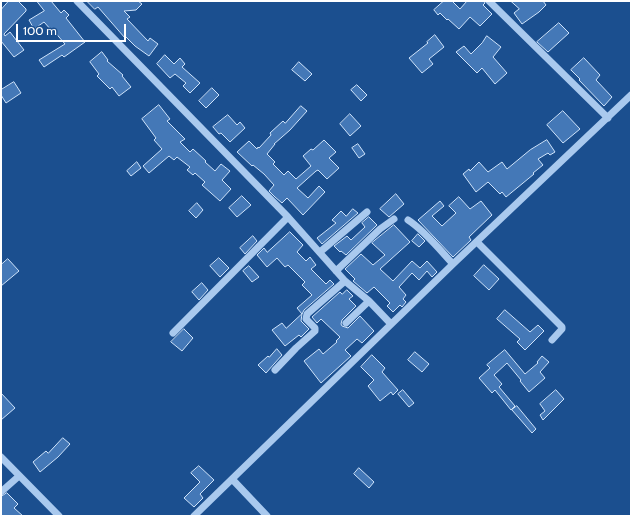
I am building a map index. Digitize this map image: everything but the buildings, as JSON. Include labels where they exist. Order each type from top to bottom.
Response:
[{"type":"street","points":[[77,1],[288,217],[345,281],[369,301],[392,324]]},
{"type":"street","points":[[489,1],[608,118]]},
{"type":"street","points":[[194,516],[453,264],[478,242],[631,95]]},
{"type":"street","points":[[320,252],[367,212]]},
{"type":"street","points":[[173,333],[288,217]]},
{"type":"street","points":[[336,271],[380,229],[394,219]]},
{"type":"street","points":[[408,220],[439,248],[453,264]]},
{"type":"street","points":[[478,242],[561,326],[562,329],[552,340]]},
{"type":"street","points":[[275,370],[315,331],[316,328],[306,319],[307,314],[345,281]]},
{"type":"street","points":[[346,323],[369,301]]},
{"type":"street","points":[[1,457],[58,516]]},
{"type":"street","points":[[1,492],[19,476]]},
{"type":"street","points":[[232,479],[267,516]]}]
